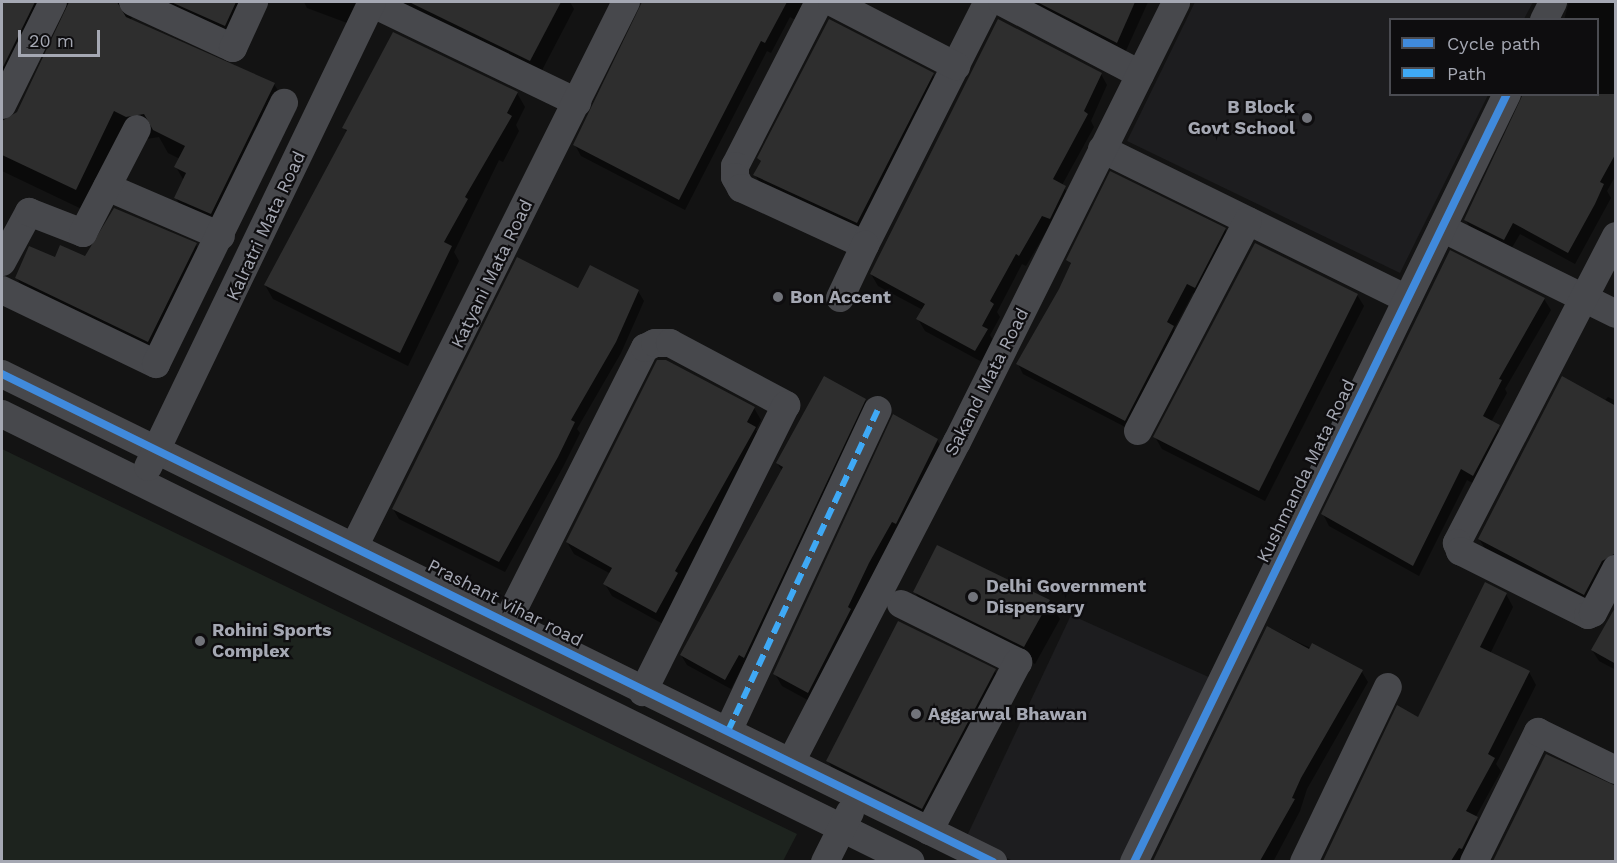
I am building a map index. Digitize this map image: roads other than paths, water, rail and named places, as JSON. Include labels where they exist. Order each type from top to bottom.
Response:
[{"type":"street","points":[[2,105],[53,2]]},
{"type":"street","points":[[133,2],[233,48],[254,2]]},
{"type":"street","points":[[372,2],[577,102]]},
{"type":"street","name":"Kalratri Mata Road","points":[[140,482],[236,290],[372,2]]},
{"type":"street","name":"Katyani Mata Road","points":[[355,545],[626,2]]},
{"type":"street","points":[[819,2],[735,166],[735,177],[741,188],[865,245]]},
{"type":"street","points":[[832,2],[956,66]]},
{"type":"street","points":[[840,298],[988,2]]},
{"type":"street","points":[[1002,2],[1140,74]]},
{"type":"street","name":"Sakand Mata Road","points":[[792,760],[957,442],[1176,2]]},
{"type":"street","points":[[1545,18],[1553,2]]},
{"type":"street","name":"Kushmanda Mata Road","points":[[1134,861],[1507,96]]},
{"type":"street","points":[[2,290],[156,364],[221,236],[284,102]]},
{"type":"street","points":[[2,262],[29,212],[83,233],[137,129]]},
{"type":"street","points":[[1102,149],[1407,299]]},
{"type":"street","points":[[107,187],[221,236]]},
{"type":"street","points":[[1138,431],[1248,221]]},
{"type":"street","points":[[1442,228],[1616,314]]},
{"type":"street","points":[[1616,236],[1457,543],[1460,551],[1588,615],[1593,613],[1616,569]]},
{"type":"street","points":[[508,620],[645,348],[655,342],[680,349],[786,405],[643,692]]},
{"type":"street","name":"Prashant vihar road","points":[[2,374],[508,620],[643,692],[792,760],[858,797],[993,861]]},
{"type":"street","points":[[728,731],[878,410]]},
{"type":"street","points":[[2,414],[912,861]]},
{"type":"street","points":[[900,604],[1018,662],[929,831]]},
{"type":"street","points":[[1304,861],[1388,687]]},
{"type":"street","points":[[1474,861],[1538,732],[1616,770]]},
{"type":"street","points":[[825,861],[858,797]]},
{"type":"place","name":"B Block Govt School","points":[[1307,118]]},
{"type":"place","name":"Bon Accent","points":[[778,297]]},
{"type":"place","name":"Delhi Government Dispensary","points":[[973,597]]},
{"type":"place","name":"Rohini Sports Complex","points":[[200,641]]},
{"type":"place","name":"Aggarwal Bhawan","points":[[916,714]]}]
